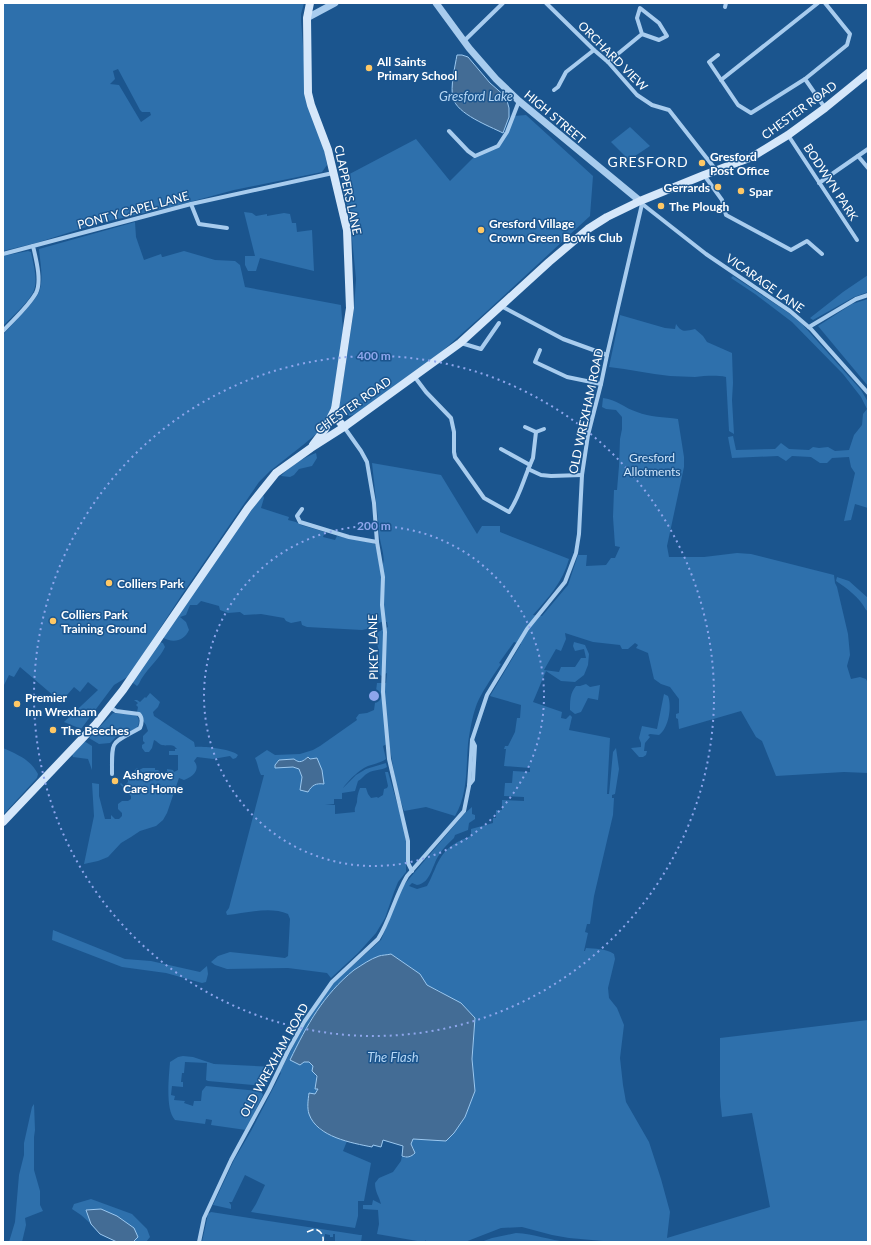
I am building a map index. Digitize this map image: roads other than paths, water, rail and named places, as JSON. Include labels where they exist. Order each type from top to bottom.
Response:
[{"type":"main road","name":"CLAPPERS LANE","points":[[310,3],[307,18],[308,93],[328,150],[347,230],[350,308],[335,409],[325,429],[311,448]]},
{"type":"main road","name":"CHESTER ROAD","points":[[3,822],[96,724],[110,707],[248,508],[276,473],[344,427],[460,343],[549,262],[588,229],[607,217],[704,175],[752,157],[788,136],[868,73]]},
{"type":"main road","points":[[335,409],[338,420],[344,427]]},
{"type":"street","points":[[307,18],[335,3]]},
{"type":"street","name":"HIGH STREET","points":[[436,3],[469,48],[496,79],[641,203]]},
{"type":"street","points":[[464,41],[503,3]]},
{"type":"street","name":"ORCHARD VIEW","points":[[546,3],[608,62],[637,95],[652,105],[669,110],[717,170]]},
{"type":"street","points":[[721,80],[818,3]]},
{"type":"street","points":[[718,55],[709,62],[738,105],[751,113],[805,79],[847,45],[850,34],[825,3]]},
{"type":"street","points":[[640,8],[659,23],[667,36],[658,40],[642,34],[637,18],[640,8]]},
{"type":"street","points":[[608,62],[642,34]]},
{"type":"street","points":[[554,90],[558,87],[566,72],[594,50]]},
{"type":"street","points":[[805,79],[825,108]]},
{"type":"street","points":[[449,131],[475,156],[498,146],[507,132],[520,101]]},
{"type":"street","name":"BODWYN PARK","points":[[788,136],[857,240]]},
{"type":"street","points":[[819,183],[868,149]]},
{"type":"street","points":[[858,156],[868,168]]},
{"type":"street","name":"PONT Y CAPEL LANE","points":[[3,254],[191,204],[333,173]]},
{"type":"street","points":[[704,175],[722,200],[726,215],[791,250],[807,241],[822,254]]},
{"type":"street","name":"VICARAGE LANE","points":[[641,203],[706,254],[790,311],[809,327],[868,393]]},
{"type":"street","name":"OLD WREXHAM ROAD","points":[[199,1242],[204,1218],[231,1160],[304,1022],[332,982],[378,939],[383,931],[401,886],[407,876],[464,812],[469,786],[472,740],[487,695],[527,629],[565,582],[576,553],[579,534],[582,474],[588,435],[602,384],[607,355],[641,203]]},
{"type":"street","points":[[191,204],[199,224],[227,228]]},
{"type":"street","points":[[3,331],[36,292],[39,278],[33,246]]},
{"type":"street","points":[[809,327],[856,299],[868,295]]},
{"type":"street","points":[[500,306],[562,339],[607,355]]},
{"type":"street","points":[[460,343],[481,349],[499,323]]},
{"type":"street","points":[[540,350],[535,362],[567,377],[602,384]]},
{"type":"street","points":[[414,376],[426,392],[451,418],[454,432],[455,457],[477,489],[484,498],[510,512],[514,506],[533,458],[536,432]]},
{"type":"street","name":"PIKEY LANE","points":[[344,427],[368,462],[374,503],[377,542],[383,577],[382,605],[385,632],[383,692],[389,760],[408,841],[408,863],[412,871]]},
{"type":"street","points":[[526,427],[536,432],[544,429]]},
{"type":"street","points":[[501,449],[540,475],[551,476],[582,474]]},
{"type":"street","points":[[302,509],[297,516],[300,522],[349,537],[377,542]]},
{"type":"street","points":[[110,707],[116,711],[139,714],[142,720],[140,728],[116,741],[112,746],[112,774]]},
{"type":"water","name":"Gresford Lake","points":[[457,55],[468,57],[490,83],[506,97],[509,108],[509,117],[503,133],[474,119],[456,104],[453,98],[452,89]]},
{"type":"water","points":[[308,757],[310,759],[317,758],[322,770],[324,784],[314,785],[308,792],[300,790],[302,777],[299,769],[293,767],[275,768],[275,765],[279,760],[294,759],[300,762]]},
{"type":"water","name":"The Flash","points":[[391,954],[420,974],[427,985],[461,1003],[475,1018],[472,1059],[475,1091],[465,1117],[454,1133],[446,1141],[413,1139],[411,1144],[415,1153],[407,1157],[402,1156],[403,1146],[383,1140],[381,1147],[373,1145],[372,1147],[336,1138],[319,1128],[313,1122],[308,1109],[309,1093],[315,1094],[318,1089],[315,1089],[317,1076],[312,1071],[313,1066],[309,1062],[304,1062],[300,1065],[290,1060],[317,1011],[333,990],[354,970],[366,962],[379,956]]},
{"type":"water","points":[[101,1209],[117,1216],[134,1228],[138,1237],[133,1242],[117,1242],[100,1234],[91,1224],[86,1210]]},
{"type":"railway","points":[[307,1232],[315,1229],[319,1231],[322,1234],[323,1242]]},
{"type":"place","name":"All Saints Primary School","points":[[369,68]]},
{"type":"place","name":"Gresford Post Office","points":[[702,163]]},
{"type":"place","name":"Gerrards","points":[[718,187]]},
{"type":"place","name":"Spar","points":[[741,191]]},
{"type":"place","name":"The Plough","points":[[661,206]]},
{"type":"place","name":"Gresford Village Crown Green Bowls Club","points":[[481,230]]},
{"type":"place","name":"Colliers Park","points":[[109,583]]},
{"type":"place","name":"Colliers Park Training Ground","points":[[53,621]]},
{"type":"place","name":"Premier Inn Wrexham","points":[[17,704]]},
{"type":"place","name":"The Beeches","points":[[53,730]]},
{"type":"place","name":"Ashgrove Care Home","points":[[115,781]]},
{"type":"district","name":"GRESFORD","points":[[648,161]]},
{"type":"park label","name":"Gresford Allotments","points":[[652,464]]}]
